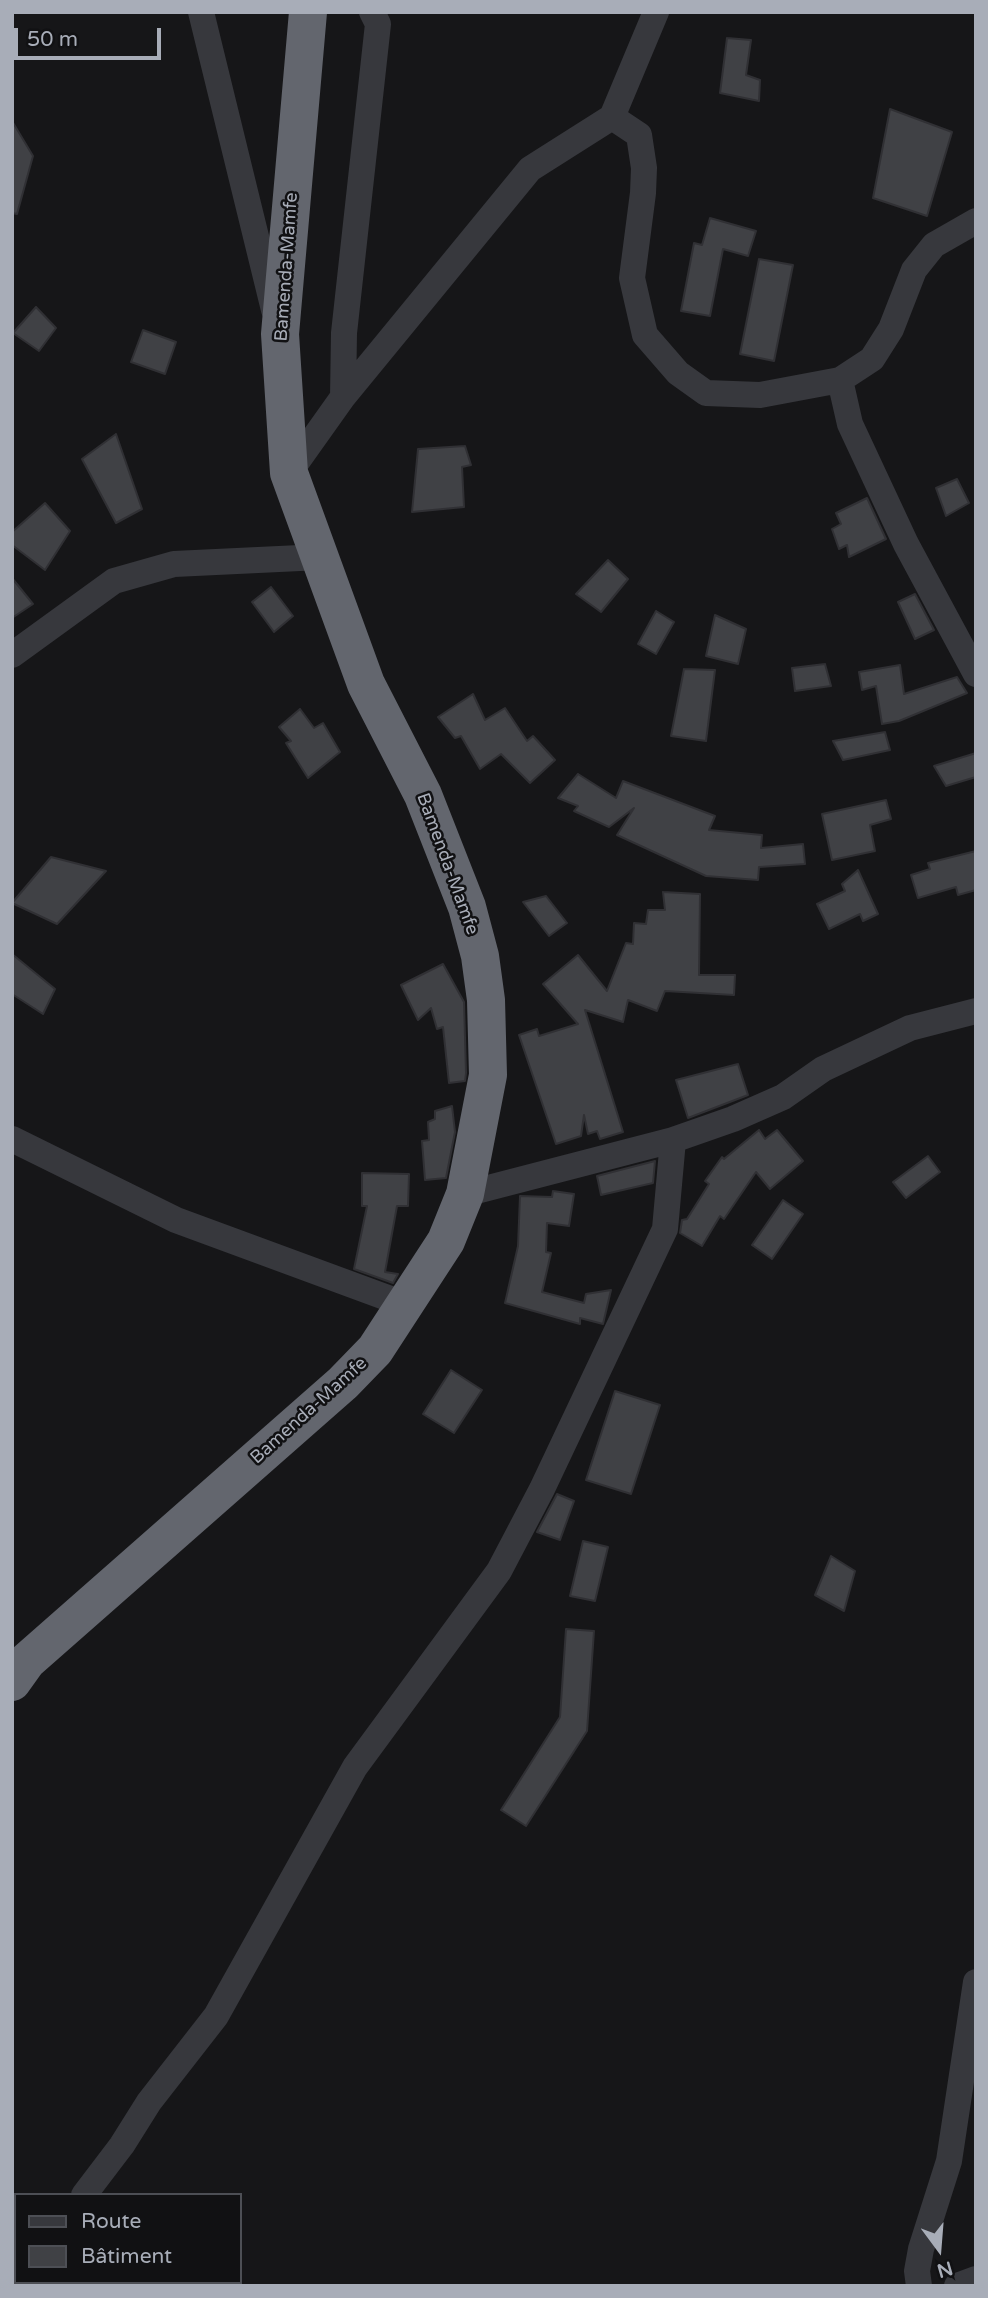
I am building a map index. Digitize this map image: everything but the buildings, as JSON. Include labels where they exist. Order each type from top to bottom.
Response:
[{"type":"highway","name":"Bamenda-Mamfe","points":[[12,1682],[27,1661],[343,1383],[375,1350],[446,1241],[465,1194],[488,1075],[486,1000],[480,956],[467,907],[423,795],[366,684],[289,472],[280,334],[309,12]]},
{"type":"street","points":[[201,12],[280,334]]},
{"type":"street","points":[[343,397],[344,333],[378,24],[372,12]]},
{"type":"street","points":[[289,472],[343,397],[530,169],[612,117],[656,12]]},
{"type":"street","points":[[612,117],[639,135],[643,181],[632,278],[645,335],[677,373],[706,393],[760,395],[840,380],[872,359],[891,329],[914,270],[934,245],[976,221]]},
{"type":"street","points":[[840,380],[850,424],[906,544],[976,674]]},
{"type":"street","points":[[12,655],[114,581],[174,564],[320,557]]},
{"type":"street","points":[[465,1194],[673,1140],[733,1119],[783,1097],[823,1069],[910,1028],[976,1011]]},
{"type":"street","points":[[12,1139],[176,1220],[404,1304]]},
{"type":"street","points":[[86,2193],[122,2145],[149,2102],[216,2016],[355,1767],[499,1571],[542,1489],[665,1229],[673,1140]]},
{"type":"street","points":[[919,2286],[917,2271],[921,2249],[950,2161],[976,1982]]},
{"type":"street","points":[[957,2286],[976,2279]]}]
